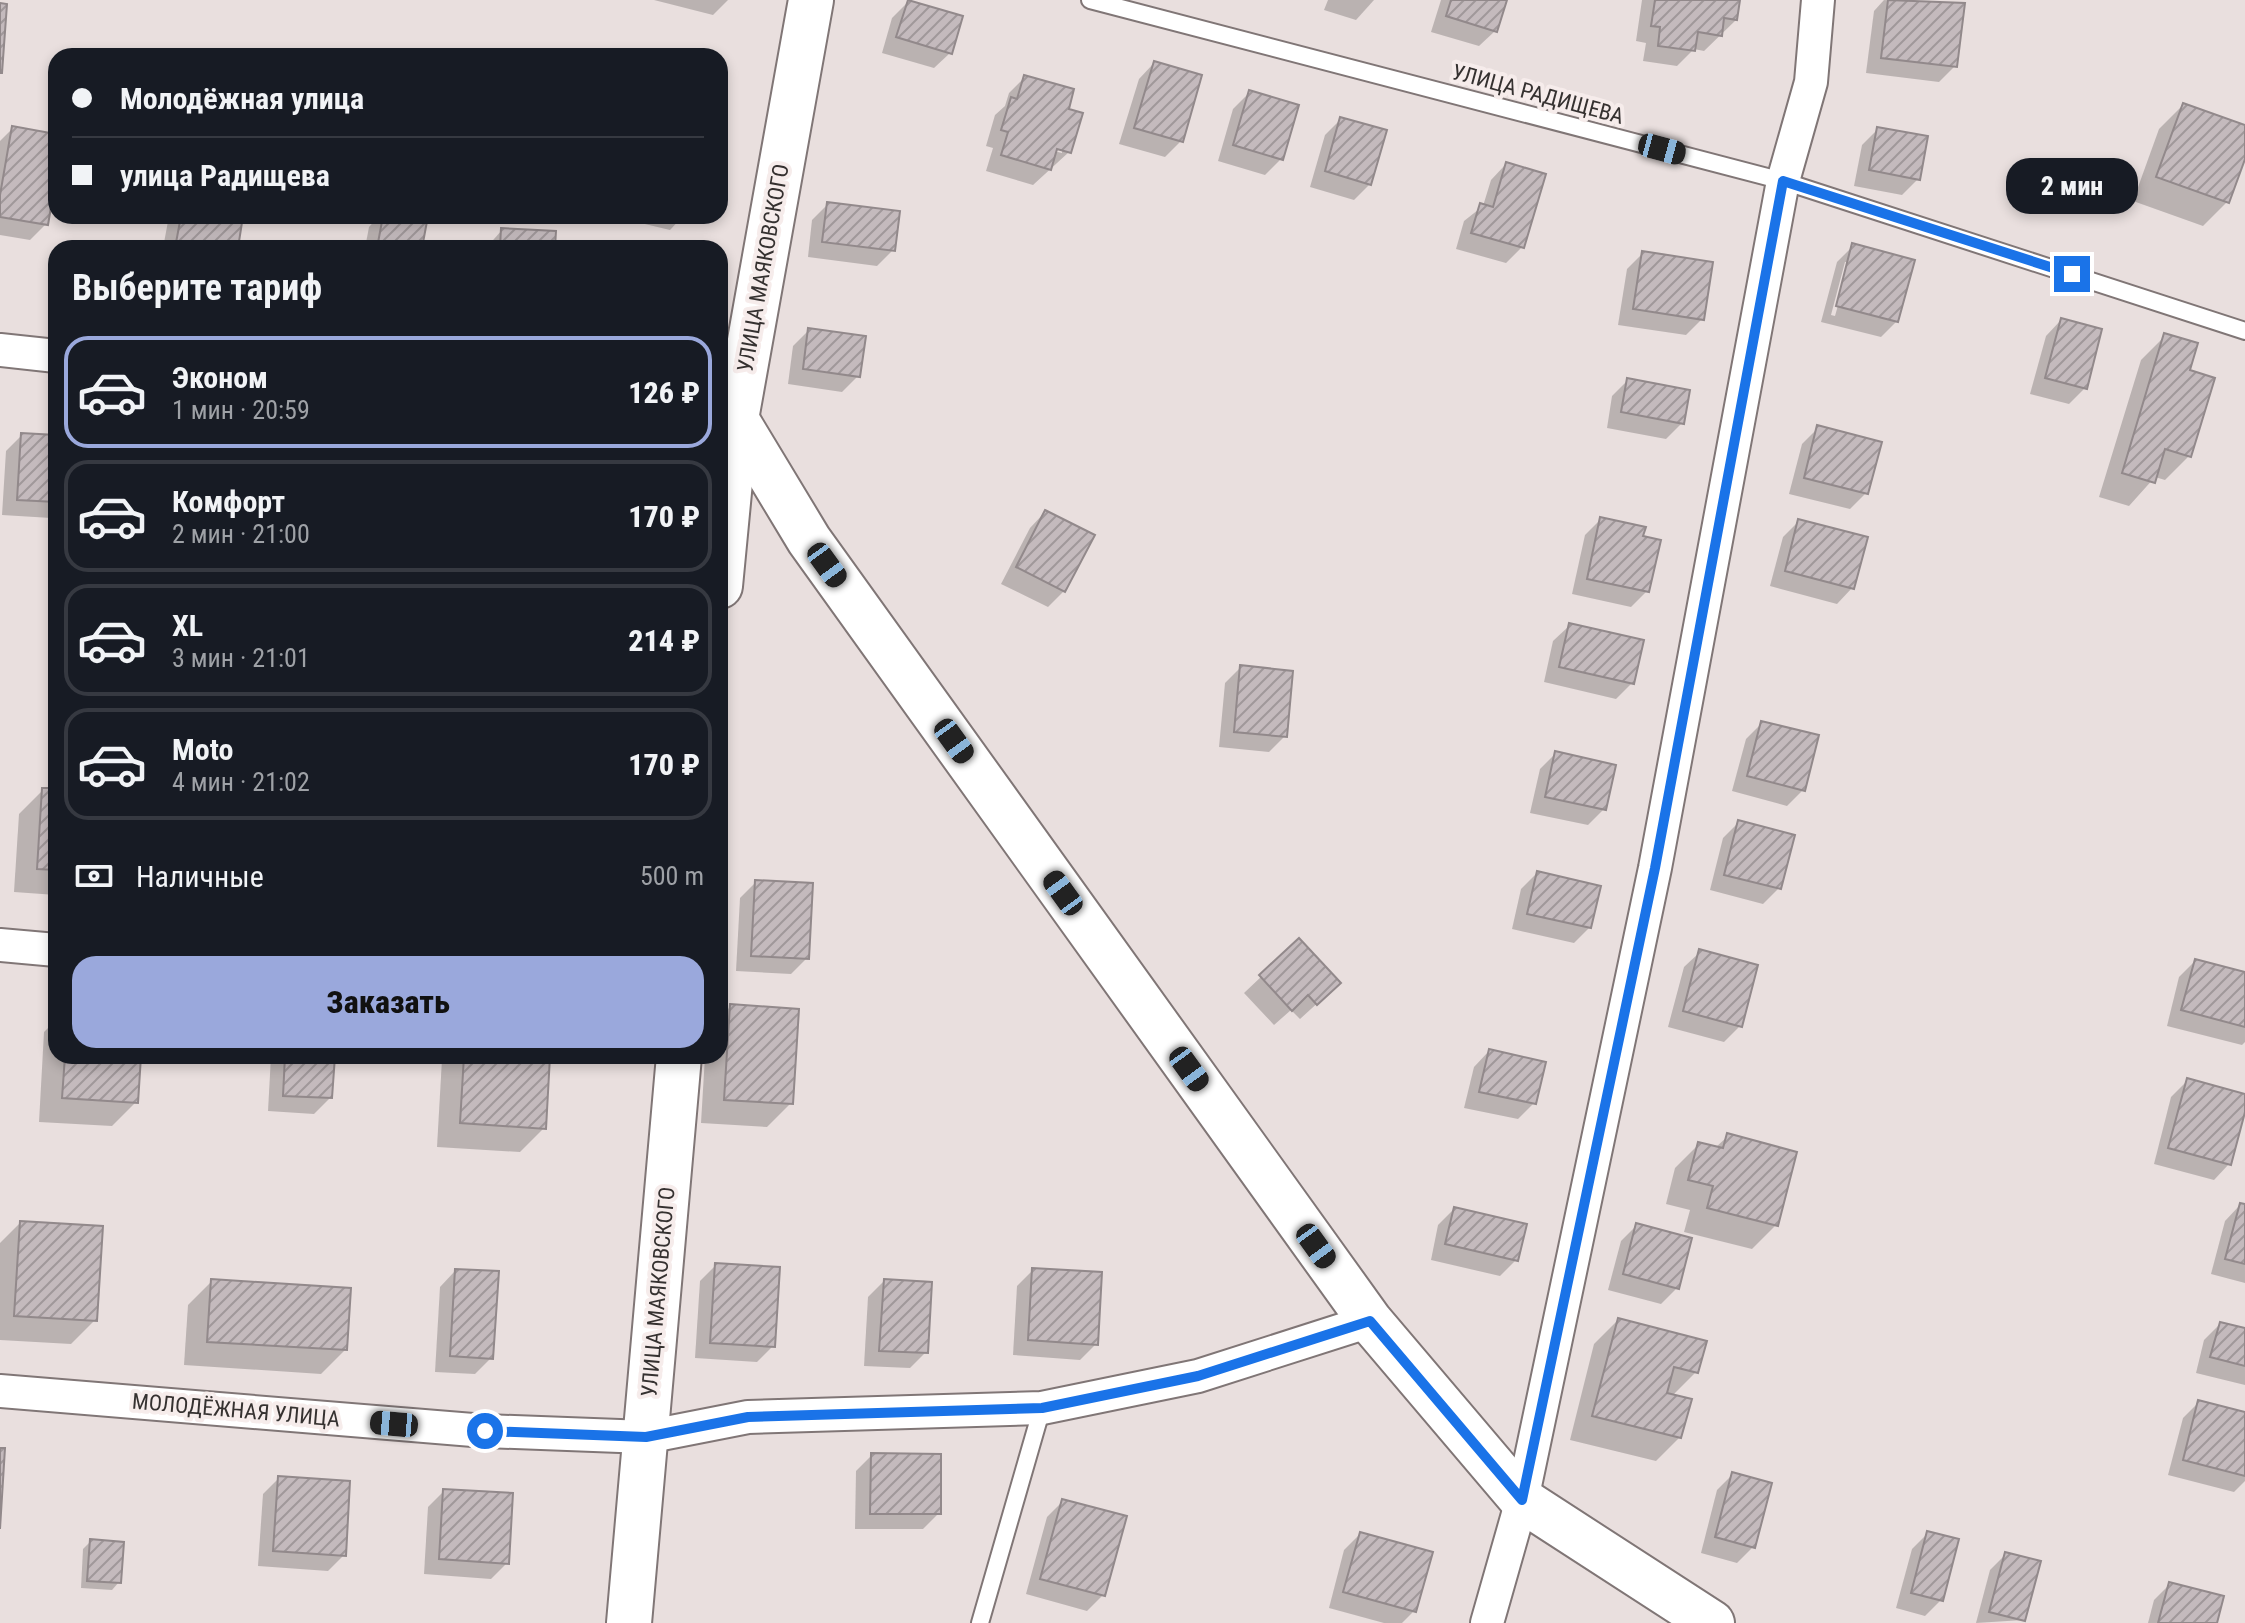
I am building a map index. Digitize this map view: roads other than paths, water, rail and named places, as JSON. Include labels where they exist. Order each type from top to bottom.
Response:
[{"type":"street","name":"УЛИЦА МАЯКОВСКОГО","points":[[728,419],[811,0]]},
{"type":"street","points":[[1487,1623],[1522,1500],[1655,868],[1783,181],[1811,82],[1818,0]]},
{"type":"street","points":[[0,350],[48,355]]},
{"type":"street","points":[[728,419],[809,540],[1370,1321],[1522,1500],[1712,1623]]},
{"type":"street","points":[[0,945],[48,949]]},
{"type":"street","name":"УЛИЦА МАЯКОВСКОГО","points":[[629,1623],[678,1064]]},
{"type":"street","name":"МОЛОДЁЖНАЯ УЛИЦА","points":[[0,1391],[485,1431],[646,1437],[748,1417],[1042,1408],[1198,1376],[1370,1321]]},
{"type":"lane","name":"УЛИЦА РАДИЩЕВА","points":[[1090,0],[1783,181],[2245,331]]},
{"type":"lane","points":[[980,1623],[1042,1408]]}]
